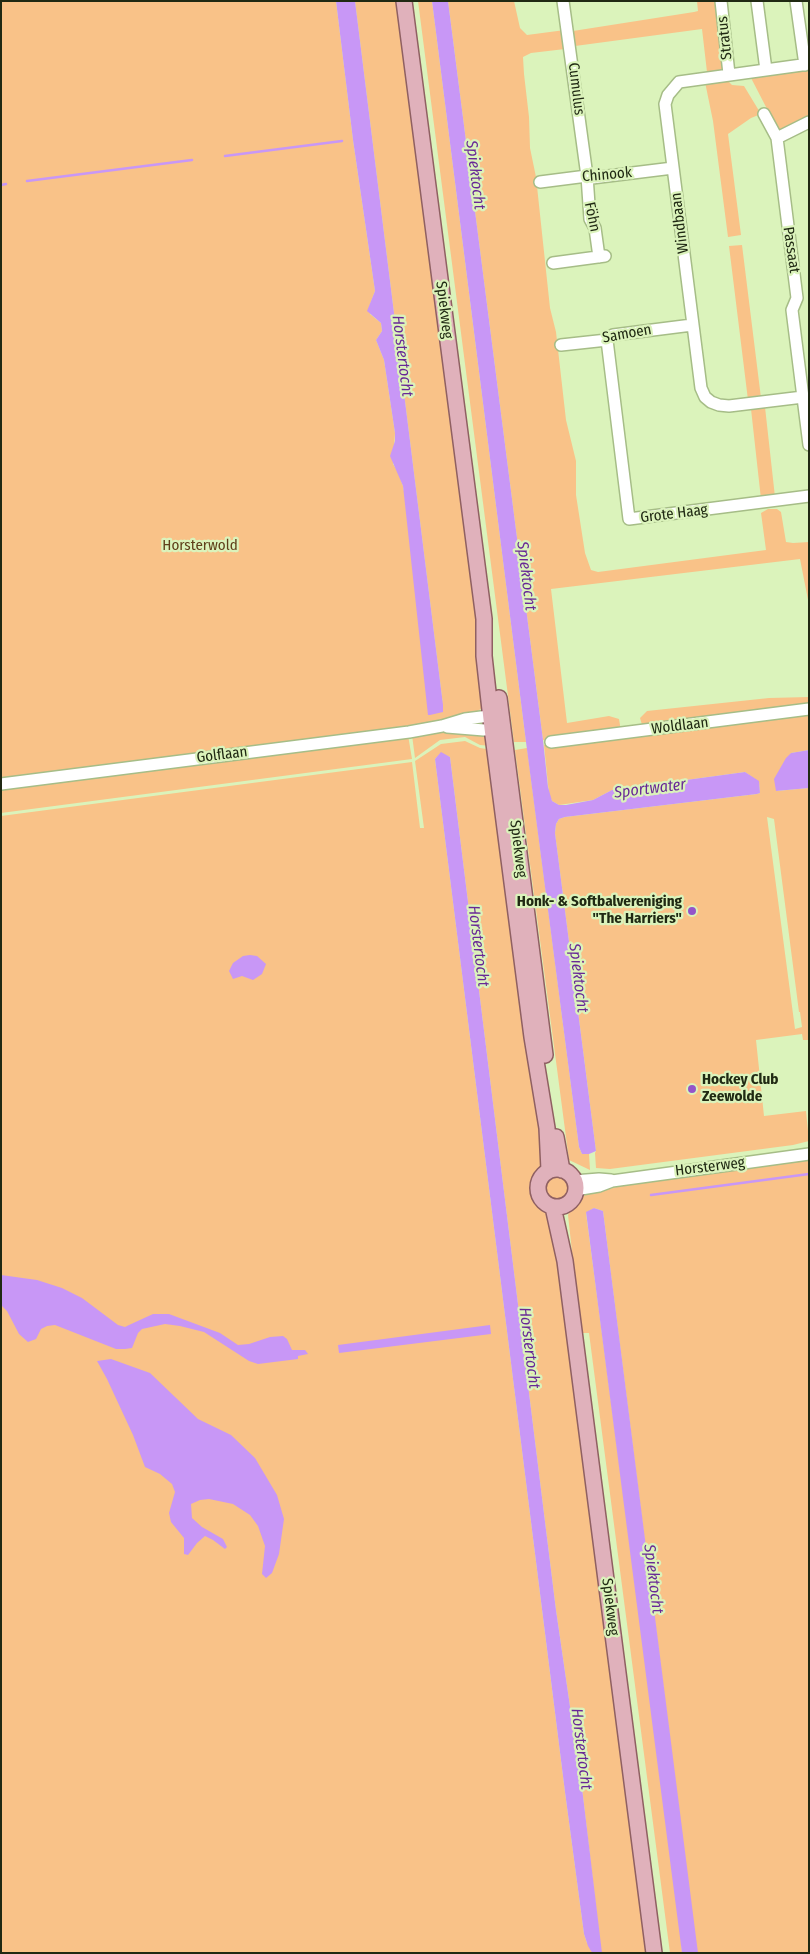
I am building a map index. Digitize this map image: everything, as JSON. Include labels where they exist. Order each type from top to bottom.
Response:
[{"type":"main road","name":"Spiekweg","points":[[404,1],[484,619],[484,656],[496,721],[532,1037],[555,1170]]},
{"type":"main road","points":[[555,1170],[571,1176],[575,1186],[573,1197],[558,1206],[546,1204],[540,1198],[538,1182],[542,1175],[555,1170]]},
{"type":"main road","name":"Spiekweg","points":[[558,1206],[654,1953]]},
{"type":"street","name":"Cumulus","points":[[563,1],[587,176]]},
{"type":"street","name":"Stratus","points":[[721,1],[729,74]]},
{"type":"street","points":[[757,1],[766,70]]},
{"type":"street","points":[[796,1],[807,64]]},
{"type":"street","name":"Windbaan","points":[[805,396],[729,406],[711,402],[701,388],[665,104],[668,94],[679,82],[807,64]]},
{"type":"street","name":"Passaat","points":[[764,114],[777,138],[803,298],[792,310],[805,396],[809,445]]},
{"type":"street","points":[[777,138],[809,122]]},
{"type":"street","name":"Chinook","points":[[540,182],[674,168]]},
{"type":"street","name":"Föhn","points":[[553,263],[602,257],[595,228],[590,219],[587,176]]},
{"type":"street","name":"Samoen","points":[[561,345],[607,340],[613,335],[692,325]]},
{"type":"street","name":"Grote Haag","points":[[607,340],[629,520],[809,496]]},
{"type":"street","name":"Woldlaan","points":[[551,742],[809,709]]},
{"type":"street","name":"Golflaan","points":[[1,784],[442,726],[465,719],[496,721]]},
{"type":"street","name":"Horsterweg","points":[[575,1186],[599,1186],[612,1180],[809,1154]]},
{"type":"green space","name":"Horsterwold","points":[[1,1],[336,1],[353,140],[375,291],[369,307],[370,314],[381,323],[382,331],[376,340],[384,360],[395,433],[393,464],[403,486],[443,705],[355,1],[400,1],[480,627],[482,708],[475,713],[413,728],[1,779]]},
{"type":"green space","points":[[418,1],[432,1],[526,742],[514,742]]},
{"type":"green space","points":[[448,1],[514,1],[520,28],[527,35],[565,30],[565,49],[531,53],[523,57],[530,148],[536,177],[550,308],[556,332],[566,420],[576,461],[576,495],[585,553],[591,570],[598,572],[766,550],[761,513],[768,509],[777,509],[781,512],[786,542],[809,542],[809,605],[800,559],[551,589],[567,723],[609,716],[619,719],[621,731],[543,740]]},
{"type":"green space","points":[[697,1],[717,1],[723,70],[707,72],[702,29],[575,46],[573,31],[694,12],[698,11]]},
{"type":"green space","points":[[809,68],[809,118],[780,134],[750,76]]},
{"type":"green space","points":[[726,79],[732,85],[744,86],[761,114],[751,118],[728,134],[741,235],[728,237],[713,121],[705,82]]},
{"type":"green space","points":[[742,245],[761,398],[748,400],[729,246]]},
{"type":"green space","points":[[765,407],[775,497],[761,499],[751,409]]},
{"type":"green space","points":[[809,697],[809,707],[643,728],[640,718],[647,711],[769,698]]},
{"type":"green space","points":[[809,711],[809,750],[791,753],[776,791],[809,788],[809,1046],[808,1040],[803,1040],[802,1034],[756,1040],[764,1116],[806,1111],[809,1141],[793,1145],[610,1169],[596,1168],[596,1151],[555,833],[556,824],[559,819],[565,817],[757,794],[760,793],[759,782],[745,772],[612,790],[593,800],[559,805],[552,801],[549,794],[544,745]],"holes":[[[767,817],[774,819],[802,1027],[795,1029]]]},
{"type":"green space","points":[[456,732],[485,734],[491,746],[480,745],[465,737],[440,740],[415,758],[412,735]]},
{"type":"green space","points":[[408,735],[412,759],[1,813],[1,789]]},
{"type":"green space","points":[[465,741],[480,748],[493,750],[544,1167],[535,1179],[533,1190],[537,1199],[553,1218],[647,1953],[1,1953],[1,816],[412,762],[420,828],[424,828],[415,761],[441,744]],"holes":[[[441,753],[450,757],[556,1610],[583,1796],[600,1942],[587,1943],[584,1934],[565,1792],[435,759]]]},
{"type":"green space","points":[[527,748],[579,1147],[582,1154],[589,1154],[590,1170],[569,1160],[515,750]]},
{"type":"green space","points":[[809,1159],[809,1953],[694,1953],[681,1826],[603,1211],[594,1208],[586,1213],[680,1923],[682,1953],[670,1953],[589,1333],[581,1333],[568,1215],[574,1203],[582,1196],[632,1183]]},
{"type":"green space","points":[[556,1173],[566,1177],[570,1187],[566,1197],[556,1201],[546,1197],[542,1187],[546,1177]]},
{"type":"water","points":[[336,1],[355,1],[443,705],[443,712],[430,715],[428,715],[403,486],[390,456],[395,441],[395,433],[384,360],[376,340],[382,331],[381,323],[367,311],[375,291],[353,140]]},
{"type":"water","name":"Sportwater","points":[[432,1],[448,1],[548,787],[552,801],[559,805],[566,805],[593,800],[612,790],[745,772],[759,781],[760,793],[757,794],[565,817],[559,819],[556,824],[555,833],[596,1151],[589,1154],[582,1154],[579,1147]]},
{"type":"water","points":[[809,750],[809,788],[776,791],[774,779],[786,758],[791,753]]},
{"type":"water","points":[[441,752],[450,757],[556,1610],[583,1796],[602,1953],[593,1953],[591,1951],[584,1934],[435,759]]},
{"type":"water","points":[[243,956],[257,956],[266,964],[262,974],[253,980],[242,976],[233,979],[229,971],[233,963]]},
{"type":"water","points":[[594,1208],[603,1211],[698,1953],[682,1953],[586,1212]]},
{"type":"water","points":[[1,1275],[37,1280],[62,1288],[82,1298],[118,1325],[125,1327],[153,1314],[169,1314],[220,1333],[238,1345],[249,1344],[270,1337],[283,1336],[287,1339],[292,1350],[305,1350],[308,1354],[298,1356],[298,1359],[258,1364],[249,1361],[204,1332],[165,1324],[142,1329],[138,1333],[132,1348],[125,1349],[116,1349],[55,1325],[41,1329],[36,1339],[28,1342],[19,1334],[7,1311],[1,1305]]},
{"type":"water","points":[[490,1325],[491,1334],[339,1353],[338,1345]]},
{"type":"water","points":[[111,1359],[150,1373],[198,1419],[231,1435],[255,1458],[277,1495],[284,1519],[279,1554],[272,1573],[266,1578],[262,1574],[265,1546],[258,1526],[250,1515],[233,1504],[209,1499],[191,1504],[192,1518],[202,1527],[223,1539],[227,1547],[225,1549],[205,1536],[188,1555],[184,1554],[184,1538],[171,1522],[169,1513],[175,1492],[172,1484],[160,1474],[145,1467],[133,1435],[97,1361]]},
{"type":"waterway","points":[[225,156],[342,141]]},
{"type":"waterway","points":[[27,181],[192,160]]},
{"type":"waterway","points":[[1,185],[6,184]]},
{"type":"waterway","points":[[651,1195],[809,1174]]},
{"type":"place","name":"Honk- & Softbalvereniging \"The Harriers\"","points":[[692,911]]},
{"type":"place","name":"Hockey Club Zeewolde","points":[[692,1089]]},
{"type":"water label","name":"Spiektocht","points":[[475,175]]},
{"type":"water label","name":"Horstertocht","points":[[402,356]]},
{"type":"water label","name":"Spiektocht","points":[[526,576]]},
{"type":"water label","name":"Horstertocht","points":[[478,946]]},
{"type":"water label","name":"Spiektocht","points":[[578,978]]},
{"type":"water label","name":"Horstertocht","points":[[529,1348]]},
{"type":"water label","name":"Spiektocht","points":[[653,1579]]},
{"type":"water label","name":"Horstertocht","points":[[581,1749]]}]
